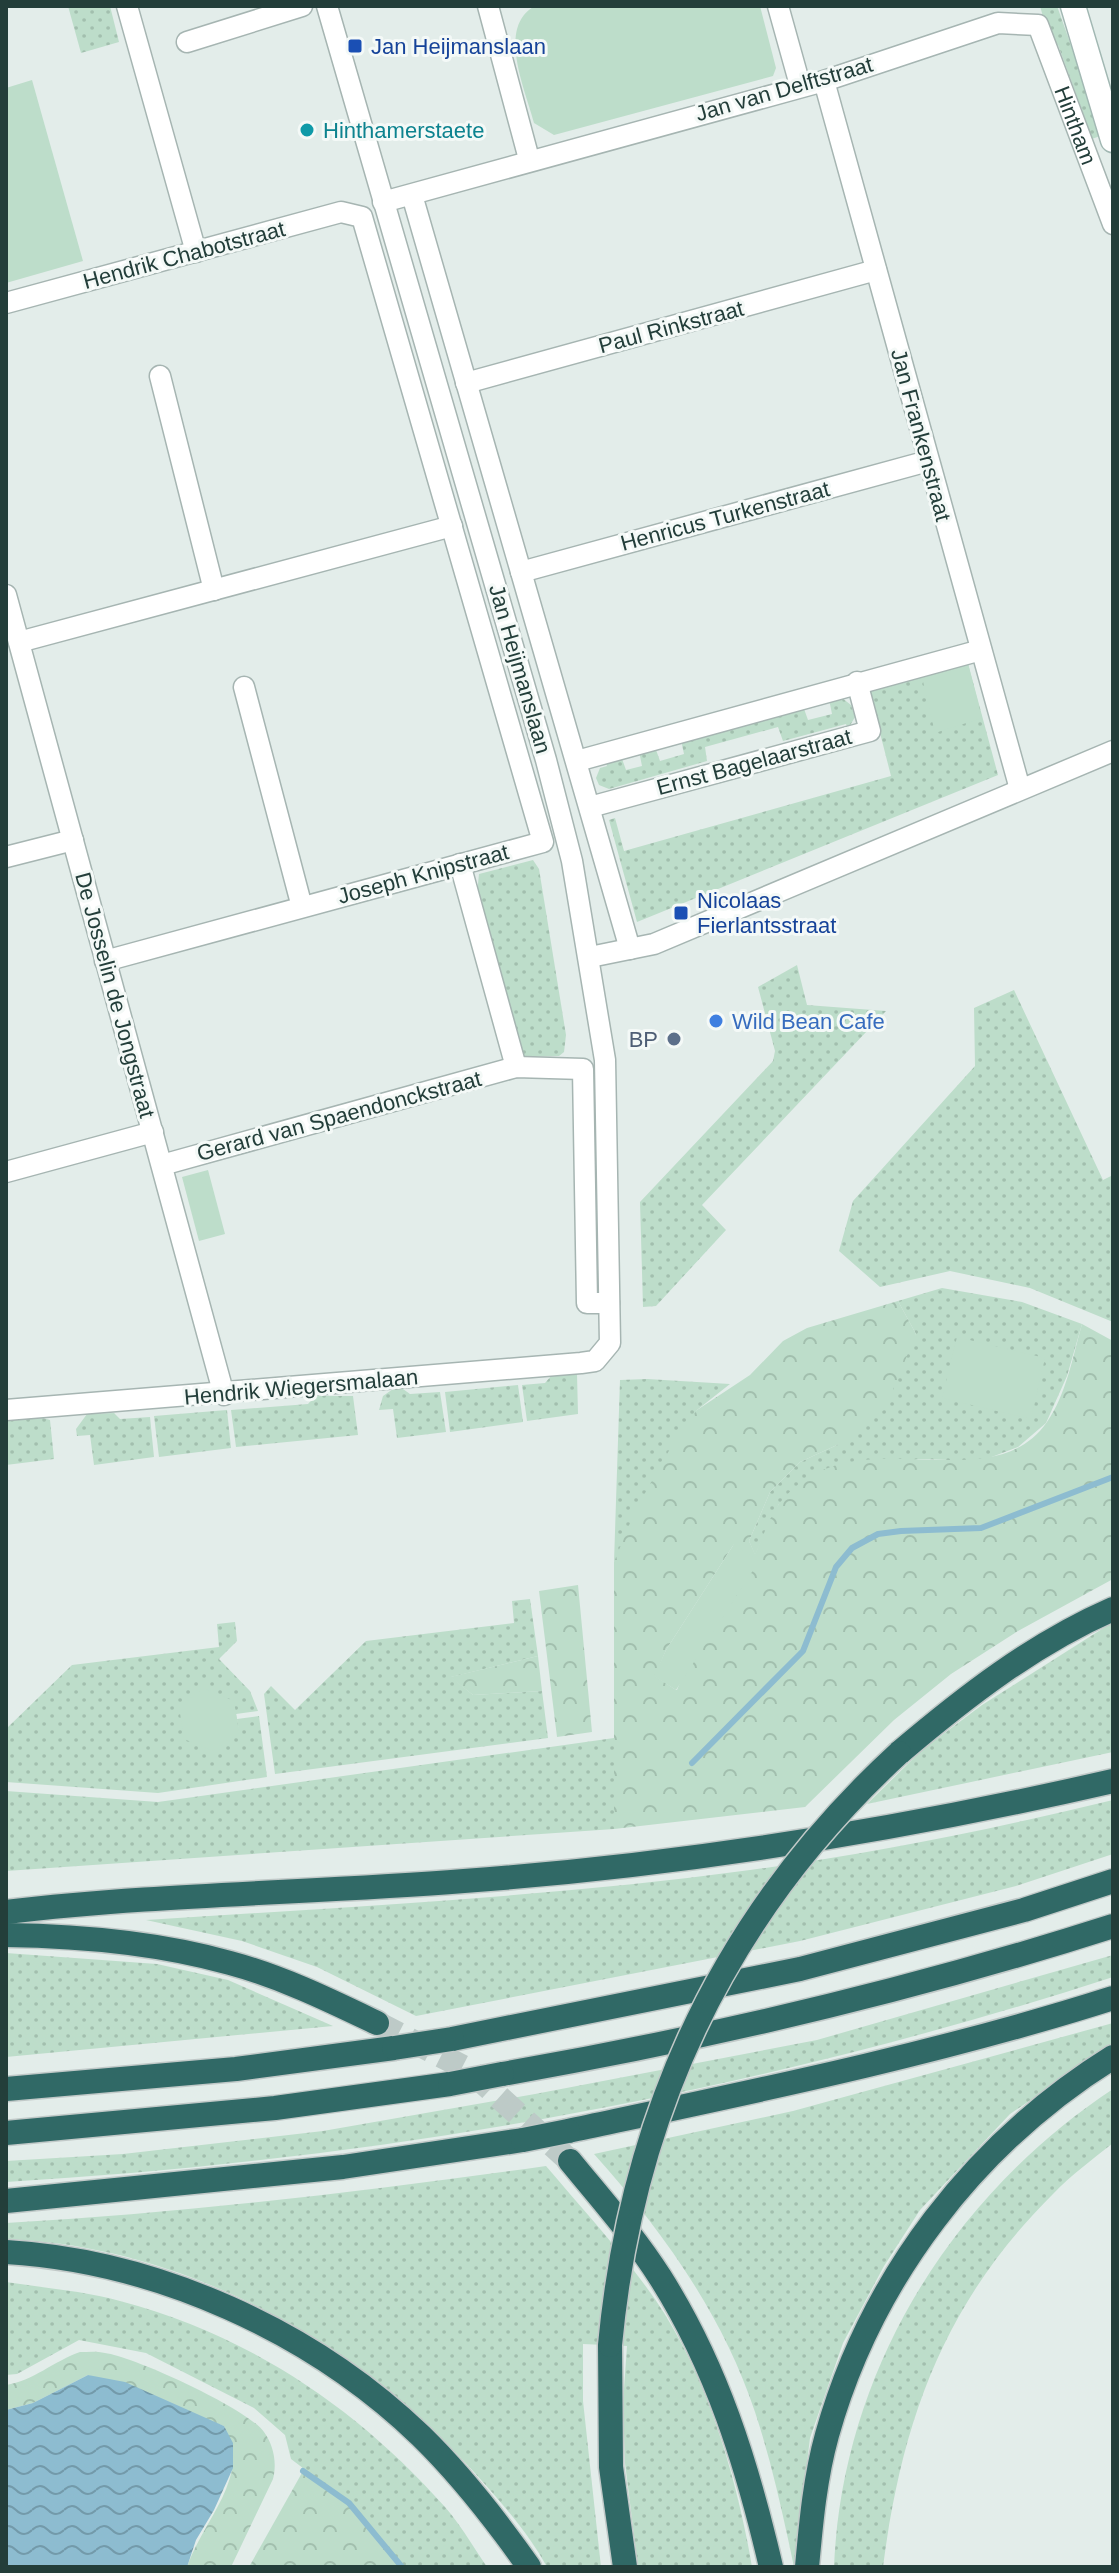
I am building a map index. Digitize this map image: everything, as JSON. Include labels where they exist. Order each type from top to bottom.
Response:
[{"type":"highway","points":[[625,2567],[611,2467],[610,2345],[616,2283],[634,2191],[660,2107],[692,2029],[730,1958],[785,1875],[846,1804],[899,1753],[969,1694],[1033,1652],[1113,1609]]},
{"type":"highway","points":[[6,1912],[467,1881],[749,1851],[927,1822],[1113,1781]]},
{"type":"highway","points":[[6,2089],[236,2069],[452,2039],[800,1969],[1024,1910],[1113,1881]]},
{"type":"highway","points":[[6,2133],[275,2108],[450,2084],[608,2056],[812,2011],[1113,1926]]},
{"type":"highway","points":[[6,1935],[170,1949],[231,1963],[298,1986],[377,2023]]},
{"type":"highway","points":[[6,2201],[328,2169],[523,2140],[829,2076],[1042,2021],[1113,1998]]},
{"type":"highway","points":[[807,2567],[814,2503],[827,2435],[858,2349],[894,2279],[952,2196],[998,2146],[1053,2098],[1113,2057]]},
{"type":"highway","points":[[570,2161],[643,2253],[699,2345],[745,2462],[771,2567]]},
{"type":"highway","points":[[6,2252],[107,2267],[173,2286],[226,2307],[297,2343],[365,2388],[420,2435],[484,2503],[529,2567]]},
{"type":"street","points":[[127,6],[196,252]]},
{"type":"street","points":[[187,42],[302,6]]},
{"type":"street","name":"Jan Heijmanslaan","points":[[327,6],[546,760],[572,861],[605,1060],[610,1343],[595,1361]]},
{"type":"street","points":[[488,6],[529,159]]},
{"type":"street","points":[[778,6],[800,85]]},
{"type":"street","name":"Hintham","points":[[1074,9],[1113,95]]},
{"type":"street","name":"Hintham","points":[[1074,9],[1113,140]]},
{"type":"street","name":"Jan van Delftstraat","points":[[383,202],[529,159],[824,81],[998,23],[1038,25]]},
{"type":"street","name":"Hintham","points":[[1038,25],[1113,224]]},
{"type":"street","name":"Jan Frankenstraat","points":[[824,81],[1020,789]]},
{"type":"street","name":"Jan Heijmanslaan","points":[[412,195],[630,949]]},
{"type":"street","name":"Hendrik Chabotstraat","points":[[6,303],[341,212],[362,217]]},
{"type":"street","name":"Jan Heijmanslaan","points":[[362,217],[543,842]]},
{"type":"street","name":"Paul Rinkstraat","points":[[466,383],[876,270]]},
{"type":"street","points":[[160,376],[214,590]]},
{"type":"street","name":"Henricus Turkenstraat","points":[[521,572],[928,461]]},
{"type":"street","points":[[19,642],[452,526]]},
{"type":"street","name":"De Josselin de Jongstraat","points":[[6,595],[224,1395]]},
{"type":"street","points":[[577,761],[981,650]]},
{"type":"street","name":"Ernst Bagelaarstraat","points":[[590,807],[870,731],[857,682]]},
{"type":"street","points":[[244,687],[302,907]]},
{"type":"street","points":[[590,957],[654,944],[1113,751]]},
{"type":"street","points":[[6,857],[73,840]]},
{"type":"street","name":"Joseph Knipstraat","points":[[105,961],[543,842]]},
{"type":"street","points":[[460,864],[516,1067],[583,1069],[587,1303],[609,1303]]},
{"type":"street","name":"Gerard van Spaendonckstraat","points":[[162,1165],[516,1067]]},
{"type":"street","points":[[6,1172],[153,1132]]},
{"type":"street","name":"Hendrik Wiegersmalaan","points":[[6,1410],[224,1395],[595,1361]]},
{"type":"green space","points":[[68,6],[110,6],[119,42],[81,53]]},
{"type":"green space","points":[[535,6],[760,6],[776,68],[773,76],[554,135],[534,123],[517,60],[517,29],[523,16]]},
{"type":"green space","points":[[1040,6],[1057,6],[1103,135],[1089,140],[1089,129],[1058,45],[1050,41]]},
{"type":"green space","points":[[32,80],[83,261],[6,283],[6,88]]},
{"type":"green space","points":[[966,656],[998,775],[637,922],[609,820],[615,818],[624,851],[891,776],[867,682]]},
{"type":"green space","points":[[966,656],[982,718],[935,733],[920,668]]},
{"type":"green space","points":[[842,698],[851,705],[855,717],[848,729],[846,724],[783,741],[778,727],[705,747],[707,761],[609,789],[599,785],[596,778],[600,768],[607,766],[605,760],[621,756],[626,770],[642,766],[639,751],[655,747],[660,761],[684,754],[681,740],[803,706],[808,720],[832,714],[829,699]]},
{"type":"green space","points":[[533,860],[539,869],[566,1035],[564,1052],[559,1056],[523,1057],[477,894],[479,874]]},
{"type":"green space","points":[[797,965],[807,1005],[886,1011],[702,1205],[726,1230],[656,1306],[643,1307],[640,1202],[773,1061],[775,1051],[758,987]]},
{"type":"green space","points":[[1014,990],[1103,1180],[1113,1175],[1113,1322],[1030,1288],[950,1271],[880,1287],[839,1251],[853,1201],[975,1066],[974,1008]]},
{"type":"green space","points":[[208,1170],[225,1234],[199,1241],[182,1177]]},
{"type":"green space","points":[[942,1288],[1022,1302],[1082,1324],[1067,1376],[1046,1423],[1018,1447],[981,1461],[918,1459],[779,1504],[755,1555],[749,1541],[770,1492],[800,1462],[837,1445],[916,1334],[898,1301]]},
{"type":"green space","points":[[898,1301],[916,1334],[885,1409],[837,1445],[800,1462],[770,1492],[749,1541],[755,1554],[779,1504],[809,1477],[843,1463],[880,1459],[990,1457],[1022,1446],[1054,1411],[1082,1324],[1113,1341],[1113,1579],[1018,1631],[951,1674],[894,1720],[805,1807],[614,1829],[614,1562],[635,1511],[675,1440],[697,1410],[750,1375],[783,1341],[807,1328]],"holes":[[[734,1544],[677,1690],[655,1676],[666,1650]]]},
{"type":"green space","points":[[957,1337],[1045,1358],[1031,1419],[942,1398]]},
{"type":"green space","points":[[577,1374],[578,1414],[527,1421],[522,1385],[545,1383],[552,1375]]},
{"type":"green space","points":[[620,1380],[730,1384],[697,1410],[614,1562]]},
{"type":"green space","points":[[518,1385],[523,1422],[450,1432],[445,1392]]},
{"type":"green space","points":[[393,1389],[403,1389],[410,1394],[440,1392],[446,1432],[397,1438],[393,1409],[379,1410],[383,1396]]},
{"type":"green space","points":[[315,1396],[353,1396],[358,1435],[236,1447],[231,1410],[308,1404]]},
{"type":"green space","points":[[227,1410],[231,1448],[159,1457],[154,1416]]},
{"type":"green space","points":[[114,1413],[120,1419],[150,1417],[154,1457],[94,1465],[90,1435],[77,1436],[76,1429],[87,1414]]},
{"type":"green space","points":[[6,1420],[50,1420],[54,1459],[6,1465]]},
{"type":"green space","points":[[734,1544],[759,1561],[676,1690],[654,1676],[666,1650]]},
{"type":"green space","points":[[578,1585],[592,1732],[557,1737],[539,1591]]},
{"type":"green space","points":[[530,1599],[538,1656],[451,1677],[473,1695],[542,1691],[548,1738],[275,1774],[264,1694],[271,1686],[295,1710],[366,1641],[514,1623],[512,1601]]},
{"type":"green space","points":[[235,1622],[237,1641],[219,1659],[250,1691],[258,1711],[236,1714],[239,1732],[237,1719],[259,1716],[267,1777],[158,1793],[6,1782],[6,1729],[72,1665],[219,1647],[217,1624]]},
{"type":"green space","points":[[1113,1622],[1113,1752],[867,1804],[922,1750],[982,1705]]},
{"type":"green space","points":[[538,1656],[542,1691],[473,1695],[450,1677]]},
{"type":"green space","points":[[204,1688],[234,1701],[239,1732],[213,1751],[184,1739],[179,1707]]},
{"type":"green space","points":[[614,1738],[614,1829],[6,1871],[6,1791],[158,1802]]},
{"type":"green space","points":[[1113,1800],[1113,1854],[1016,1886],[800,1941],[416,2016],[317,1967],[242,1941],[146,1920],[600,1887],[796,1864],[978,1831]]},
{"type":"green space","points":[[6,1953],[157,1964],[228,1980],[333,2026],[6,2057]]},
{"type":"green space","points":[[1113,1955],[1113,1977],[842,2055],[704,2087],[566,2115],[287,2157],[146,2172],[6,2182],[6,2161],[123,2154],[323,2131],[817,2040]]},
{"type":"green space","points":[[1113,2023],[1113,2044],[1010,2114],[920,2210],[884,2266],[843,2343],[810,2438],[794,2567],[761,2431],[726,2341],[666,2243],[594,2154],[793,2111]]},
{"type":"green space","points":[[1113,2089],[1113,2143],[1060,2187],[1015,2235],[957,2320],[935,2365],[902,2461],[883,2567],[834,2567],[842,2495],[858,2425],[883,2358],[916,2295],[956,2236],[1002,2181],[1055,2132]]},
{"type":"green space","points":[[546,2166],[633,2269],[684,2347],[726,2456],[752,2567],[638,2567],[625,2463],[623,2403],[627,2346],[583,2344],[583,2401],[601,2567],[547,2567],[503,2505],[426,2424],[375,2381],[320,2342],[262,2309],[201,2281],[138,2260],[73,2246],[6,2239],[6,2223],[277,2200]]},
{"type":"green space","points":[[6,2282],[106,2298],[167,2316],[256,2355],[338,2407],[411,2471],[451,2514],[487,2567],[402,2567],[349,2503],[291,2459],[285,2435],[254,2408],[146,2353],[79,2340],[17,2374],[6,2375]]},
{"type":"green space","points":[[80,2352],[120,2357],[164,2374],[215,2398],[254,2422],[264,2432],[274,2455],[273,2479],[231,2567],[187,2567],[229,2483],[232,2465],[224,2426],[88,2375],[33,2403],[6,2410],[6,2385]]},
{"type":"green space","points":[[303,2471],[349,2503],[402,2567],[249,2567]]},
{"type":"water","points":[[88,2375],[125,2382],[224,2426],[233,2443],[233,2468],[196,2540],[187,2567],[6,2567],[6,2410],[33,2403]]},
{"type":"waterway","points":[[692,1763],[803,1651],[836,1567],[852,1548],[878,1534],[981,1528],[1113,1477]]},
{"type":"waterway","points":[[303,2471],[349,2503],[402,2567]]},
{"type":"tunnel","points":[[377,2023],[469,2070],[570,2161]]},
{"type":"place","name":"Jan Heijmanslaan","points":[[355,46]]},
{"type":"place","name":"Hinthamerstaete","points":[[307,130]]},
{"type":"place","name":"Nicolaas Fierlantsstraat","points":[[681,913]]},
{"type":"place","name":"Wild Bean Cafe","points":[[716,1021]]},
{"type":"place","name":"BP","points":[[674,1039]]}]
